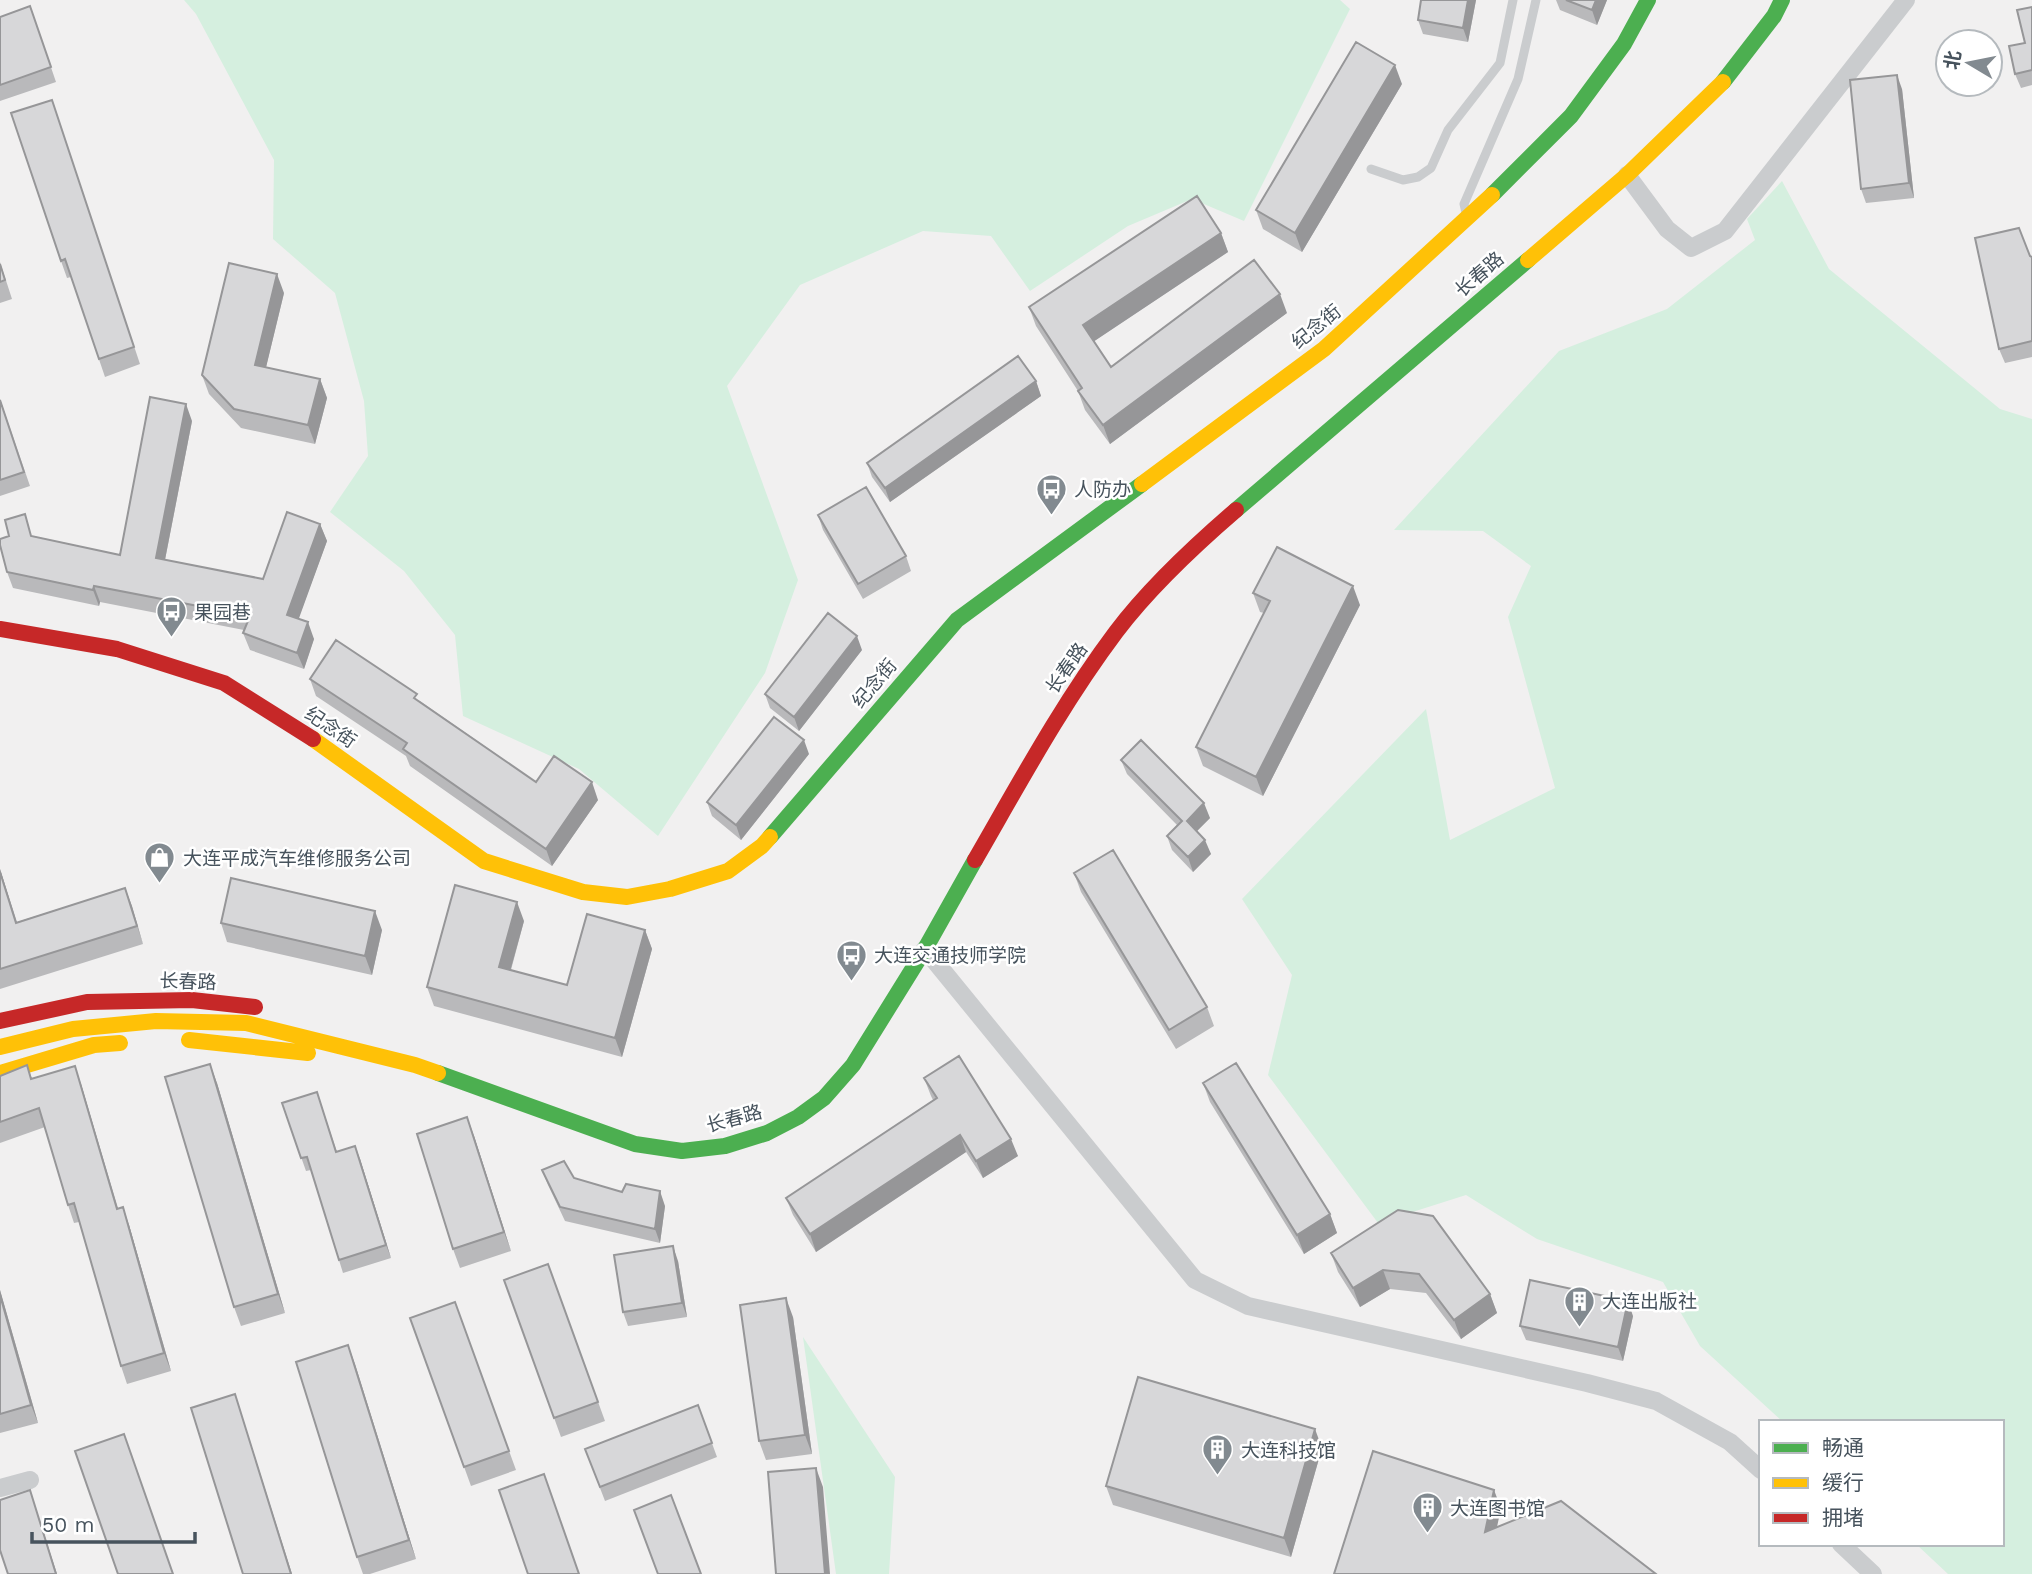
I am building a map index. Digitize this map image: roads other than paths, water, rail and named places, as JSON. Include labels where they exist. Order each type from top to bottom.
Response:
[{"type":"main road","name":"纪念街","points":[[0,629],[117,649],[224,682],[313,740],[484,861],[583,892],[627,897],[670,889],[728,871],[762,846],[957,620],[1324,349],[1468,219],[1571,116],[1624,44],[1648,0]]},
{"type":"main road","name":"长春路","points":[[0,1047],[73,1029],[156,1021],[246,1023],[367,1051],[440,1073],[635,1144],[682,1151],[725,1146],[767,1133],[798,1117],[824,1098],[853,1065],[925,949],[1055,720],[1117,631],[1165,577],[1264,485],[1627,175],[1728,77],[1774,16],[1782,0]]},
{"type":"main road","name":"长春路","points":[[0,1021],[88,1002],[192,1000],[274,1012]]},
{"type":"main road","name":"长春路","points":[[323,1026],[342,1034],[367,1051]]},
{"type":"main road","name":"长春路","points":[[173,1040],[197,1039],[331,1055],[367,1051]]},
{"type":"main road","points":[[0,1073],[94,1045],[134,1042]]},
{"type":"street","points":[[1627,175],[1667,229],[1691,248],[1725,231],[1906,0]]},
{"type":"street","points":[[925,949],[1195,1280],[1248,1306],[1656,1401],[1730,1442],[1759,1468]]},
{"type":"street","points":[[0,1488],[30,1480]]},
{"type":"street","points":[[1843,1546],[1873,1574]]},
{"type":"lane","points":[[1371,169],[1403,180],[1418,177],[1431,168],[1448,130],[1500,63],[1513,0]]},
{"type":"lane","points":[[1468,219],[1464,204],[1518,79],[1536,0]]},
{"type":"place","name":"人防办","points":[[1051,516]]},
{"type":"place","name":"果园巷","points":[[171,639]]},
{"type":"place","name":"大连平成汽车维修服务公司","points":[[160,885]]},
{"type":"place","name":"大连交通技师学院","points":[[851,982]]},
{"type":"place","name":"大连出版社","points":[[1579,1328]]},
{"type":"place","name":"大连科技馆","points":[[1218,1477]]},
{"type":"place","name":"大连图书馆","points":[[1427,1535]]}]
